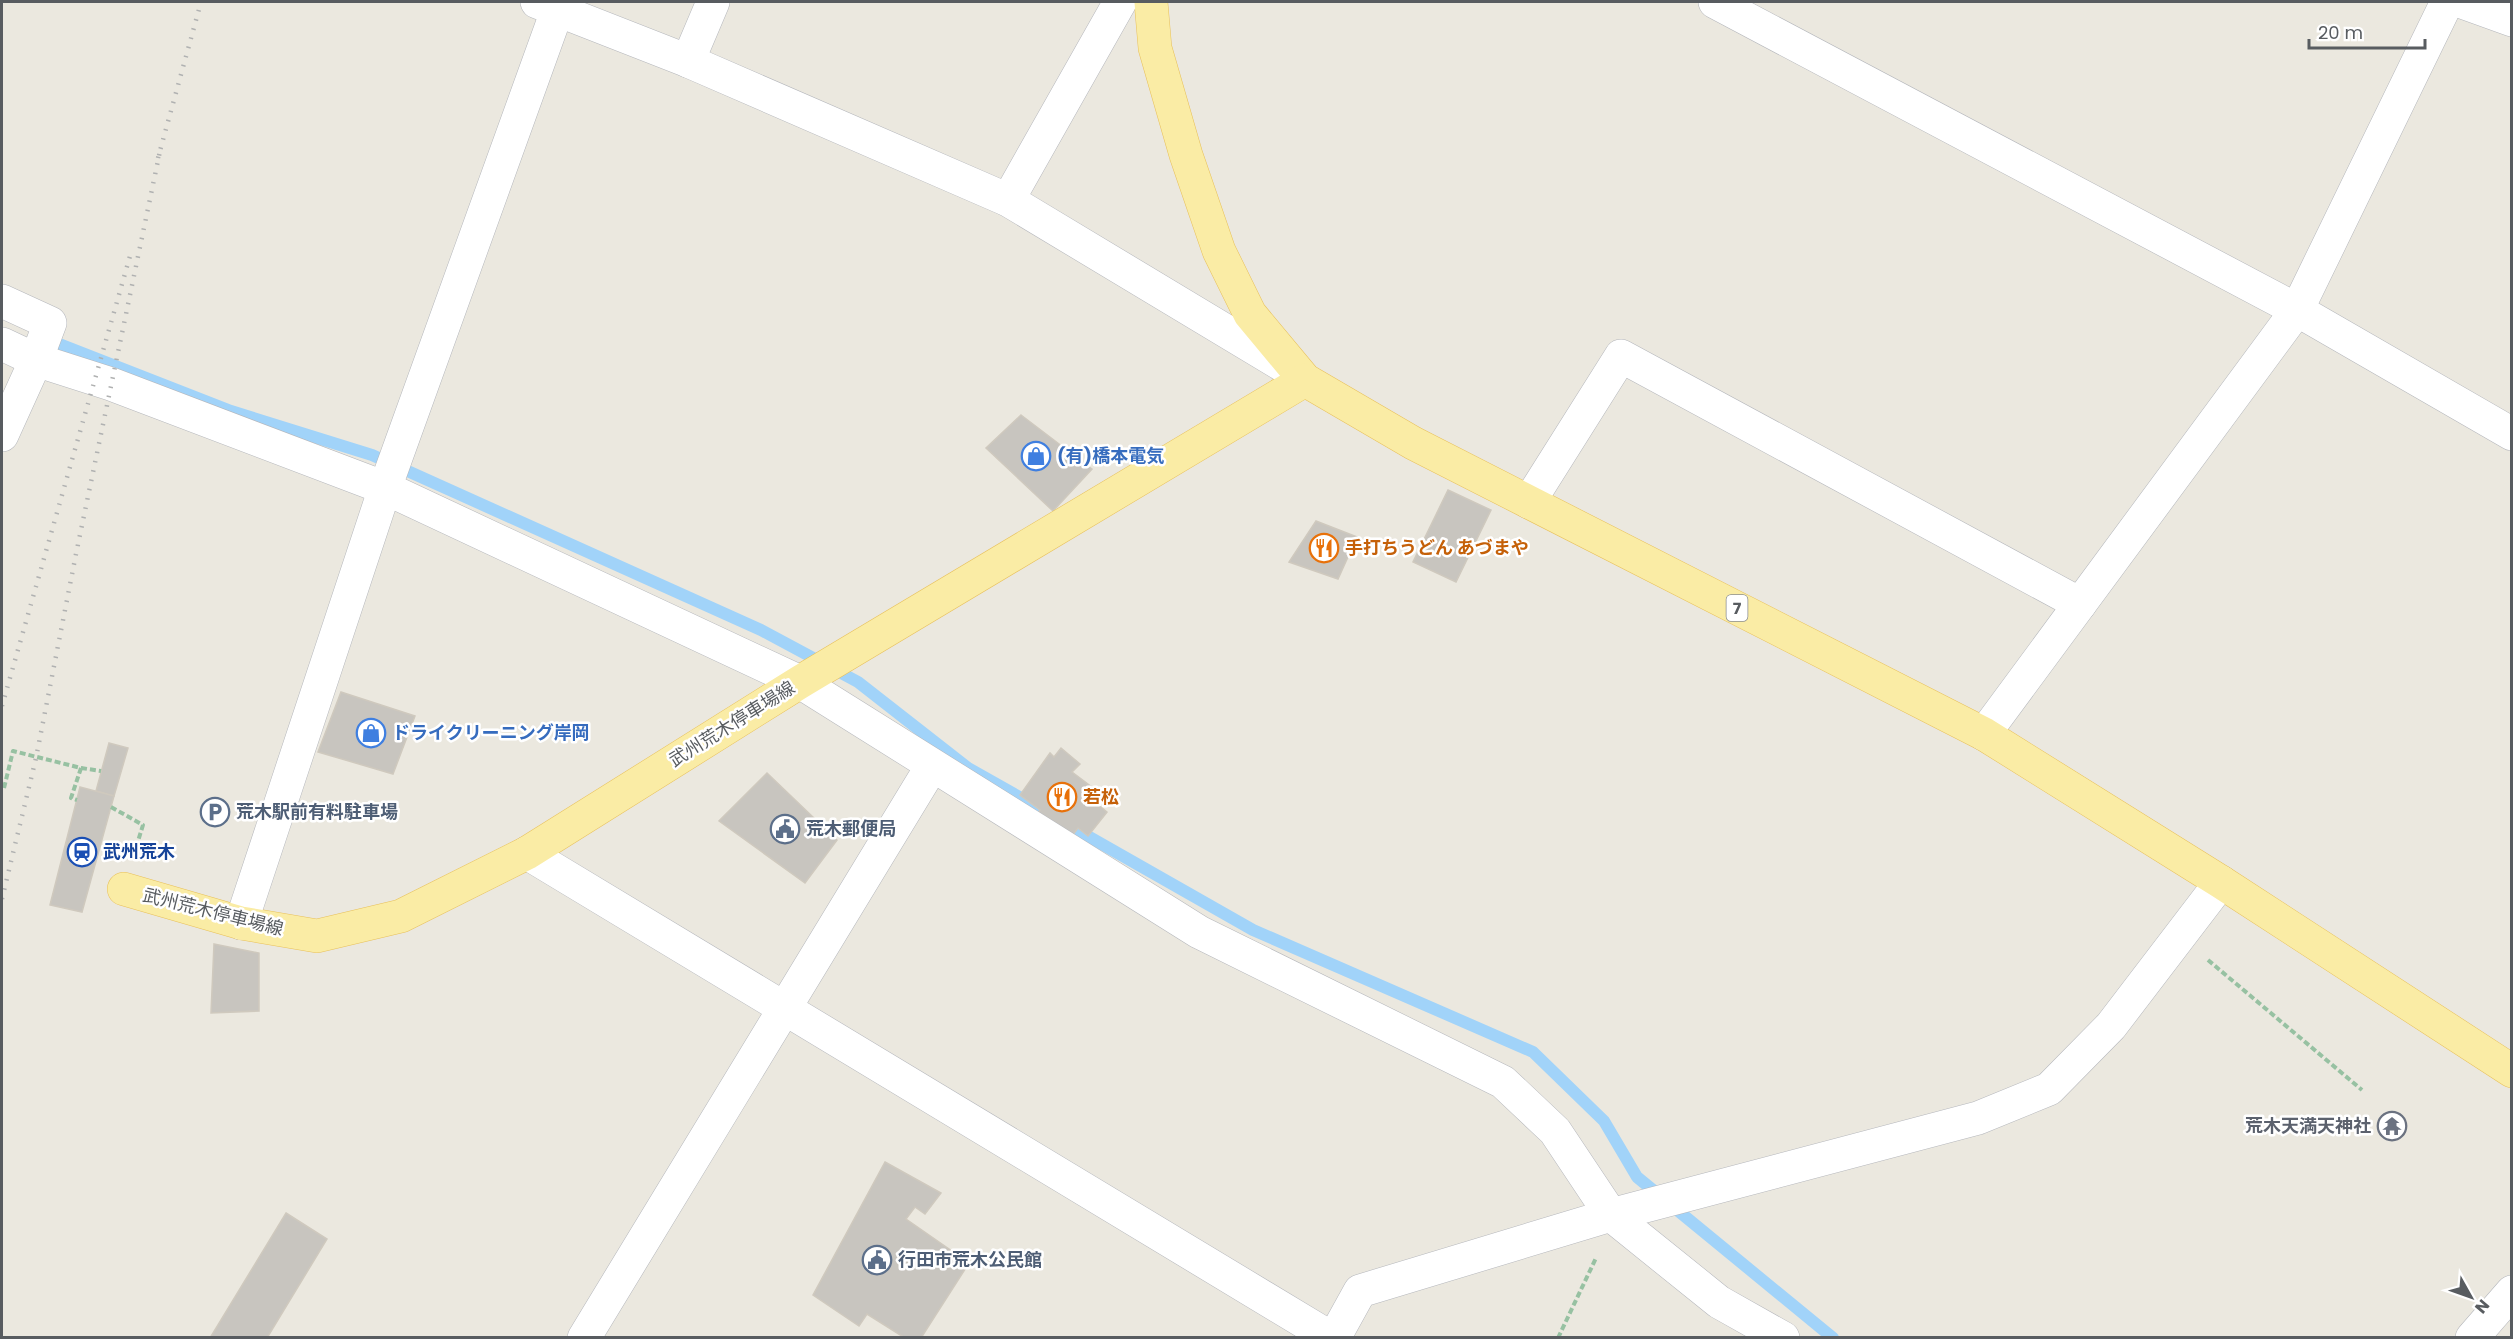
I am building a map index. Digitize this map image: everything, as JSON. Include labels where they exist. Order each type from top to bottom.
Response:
[{"type":"main road","name":"7","points":[[1151,2],[1155,48],[1186,155],[1219,251],[1251,314],[1305,380],[1413,443],[1984,734],[2221,882],[2511,1071]]},
{"type":"main road","name":"武州荒木停車場線","points":[[124,889],[241,922],[317,936],[401,916],[527,853],[800,682],[1305,380]]},
{"type":"street","points":[[688,61],[713,2]]},
{"type":"street","points":[[1008,200],[1120,2]]},
{"type":"street","points":[[1715,2],[2296,310],[2511,434]]},
{"type":"street","points":[[1984,734],[2296,310],[2447,2]]},
{"type":"street","points":[[2462,2],[2511,20]]},
{"type":"street","points":[[241,922],[547,6],[688,61],[1008,200],[1305,380]]},
{"type":"street","points":[[2,301],[50,323],[2,435]]},
{"type":"street","points":[[2,344],[36,360],[111,384],[385,488],[800,682],[1199,932],[1503,1082],[1555,1131],[1611,1215],[1719,1302],[1783,1338]]},
{"type":"street","points":[[1529,502],[1621,356],[2080,604]]},
{"type":"street","points":[[584,1338],[932,766]]},
{"type":"street","points":[[527,853],[1333,1338],[1360,1291],[1611,1215],[1978,1118],[2049,1089],[2111,1026],[2221,882]]},
{"type":"street","points":[[2472,1338],[2511,1292]]},
{"type":"path","points":[[4,788],[13,751],[101,771]]},
{"type":"path","points":[[77,800],[71,798],[81,768]]},
{"type":"path","points":[[111,807],[143,825],[124,889]]},
{"type":"path","points":[[2180,936],[2362,1090]]},
{"type":"path","points":[[1558,1338],[1599,1253],[1611,1215]]},
{"type":"building","points":[[1021,415],[1092,469],[1053,511],[986,448]]},
{"type":"building","points":[[1448,490],[1491,510],[1456,582],[1413,562]]},
{"type":"building","points":[[1316,521],[1357,537],[1338,579],[1289,562]]},
{"type":"building","points":[[341,692],[415,716],[393,774],[318,752]]},
{"type":"building","points":[[109,743],[128,748],[114,796],[96,791]]},
{"type":"building","points":[[1061,748],[1080,764],[1072,772],[1101,794],[1095,802],[1107,812],[1088,836],[1078,828],[1072,836],[1036,816],[1040,810],[1020,795],[1050,753],[1054,757]]},
{"type":"building","points":[[767,773],[837,840],[805,883],[719,821]]},
{"type":"building","points":[[80,787],[114,796],[82,912],[50,905]]},
{"type":"building","points":[[214,944],[259,953],[259,1011],[211,1013]]},
{"type":"building","points":[[885,1162],[941,1193],[925,1214],[915,1207],[906,1219],[969,1263],[921,1338],[905,1338],[867,1314],[859,1326],[813,1295]]},
{"type":"building","points":[[286,1213],[327,1239],[267,1338],[210,1338]]},
{"type":"waterway","points":[[44,338],[231,411],[372,455],[761,630],[858,682],[968,768],[1046,812]]},
{"type":"waterway","points":[[1063,822],[1253,930],[1533,1052],[1604,1121],[1637,1177],[1833,1338]]},
{"type":"railway","points":[[158,158],[201,2]]},
{"type":"railway","points":[[2,899],[36,758],[160,151]]},
{"type":"railway","points":[[2,706],[130,256]]},
{"type":"place","name":"(有)橋本電気","points":[[1036,456]]},
{"type":"place","name":"手打ちうどん あづまや","points":[[1324,548]]},
{"type":"place","name":"ドライクリーニング岸岡","points":[[371,733]]},
{"type":"place","name":"若松","points":[[1062,797]]},
{"type":"place","name":"荒木駅前有料駐車場","points":[[215,812]]},
{"type":"place","name":"荒木郵便局","points":[[785,829]]},
{"type":"place","name":"武州荒木","points":[[82,852]]},
{"type":"place","name":"荒木天満天神社","points":[[2392,1126]]},
{"type":"place","name":"行田市荒木公民館","points":[[877,1260]]}]
